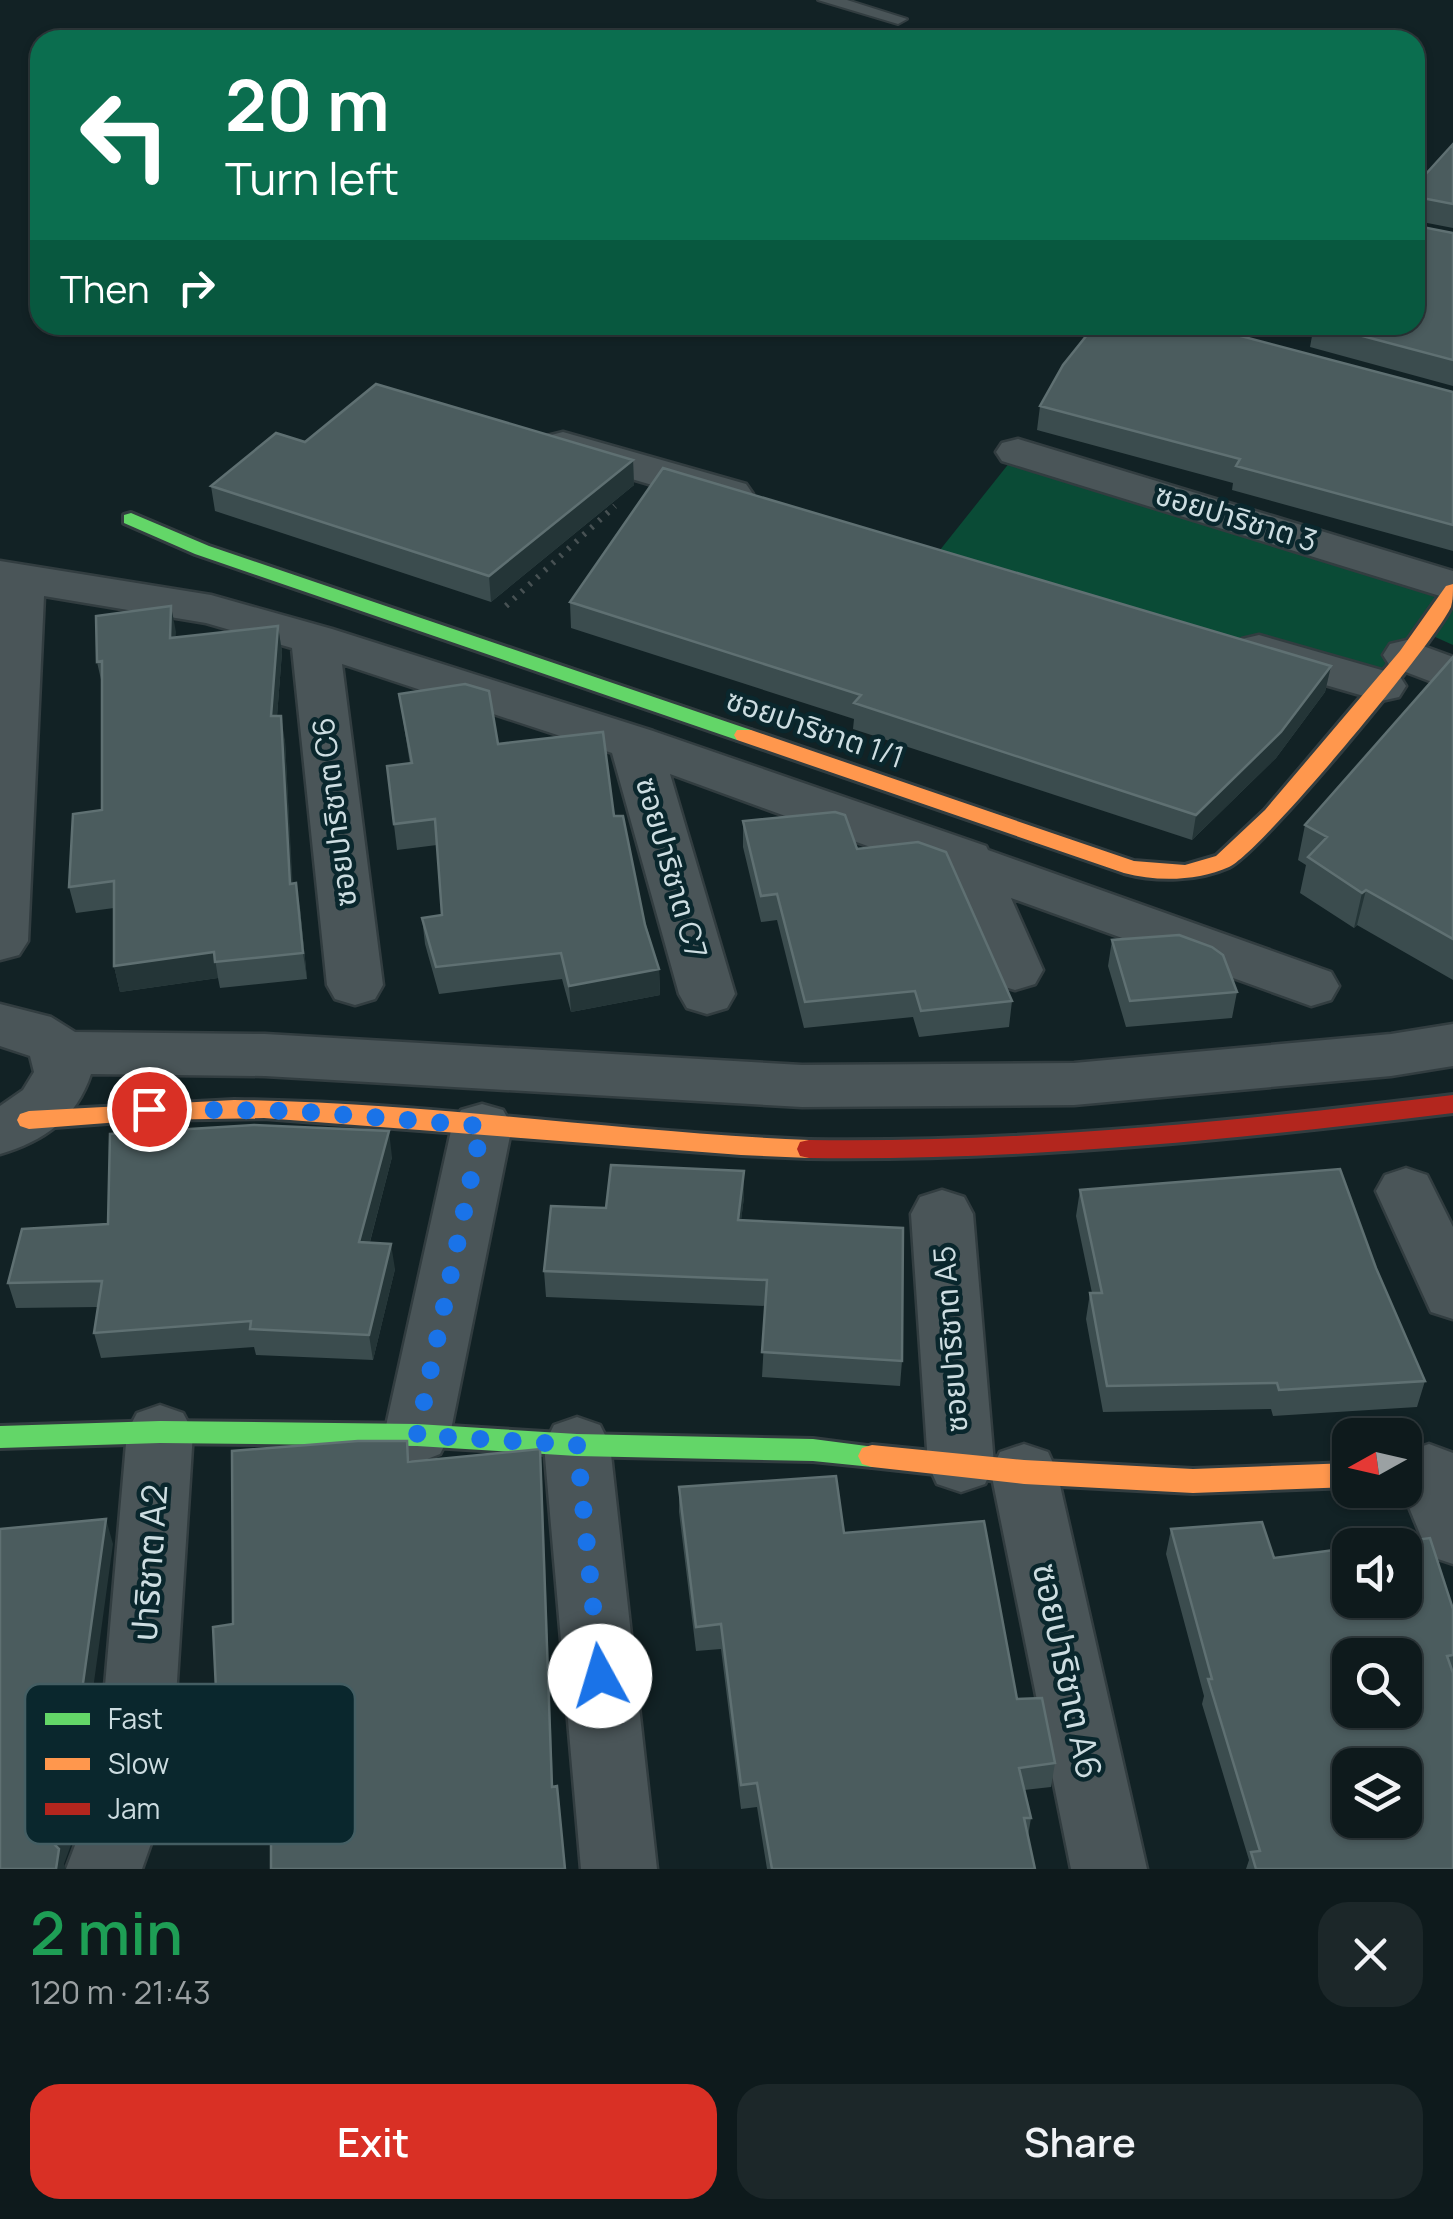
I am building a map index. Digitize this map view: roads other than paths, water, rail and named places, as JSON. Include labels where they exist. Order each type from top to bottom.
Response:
[{"type":"street","points":[[526,434],[766,505]]},
{"type":"street","name":"ซอยปาริชาต 3","points":[[1018,452],[1453,588]]},
{"type":"street","name":"ซอยปาริชาต 1/1","points":[[131,519],[202,550],[1132,868],[1185,872],[1224,861],[1274,815],[1416,654],[1453,588]]},
{"type":"street","points":[[0,940],[10,577],[211,610],[316,639],[634,743],[1311,986]]},
{"type":"street","points":[[1214,637],[1416,654],[1453,674]]},
{"type":"street","name":"ซอยปาริชาต C6","points":[[316,639],[355,985]]},
{"type":"street","name":"ซอยปาริชาต C7","points":[[634,743],[707,994]]},
{"type":"street","points":[[967,860],[1015,970]]},
{"type":"street","points":[[0,1025],[27,1028],[47,1038],[60,1052],[64,1076],[52,1099],[15,1126]]},
{"type":"street","points":[[60,1052],[265,1054],[821,1086],[1074,1084],[1391,1055],[1453,1045]]},
{"type":"street","points":[[15,1126],[149,1109],[280,1110],[731,1147],[1046,1147],[1236,1131],[1453,1104]]},
{"type":"street","points":[[417,1435],[482,1126]]},
{"type":"street","points":[[1406,1190],[1453,1294]]},
{"type":"street","name":"ซอยปาริชาต A5","points":[[942,1214],[993,1468]]},
{"type":"street","points":[[0,1437],[160,1432],[417,1435],[577,1445],[813,1450],[993,1468],[1193,1481],[1332,1476]]},
{"type":"street","name":"ปาริชาต A2","points":[[141,1684],[160,1432]]},
{"type":"street","points":[[577,1445],[619,1869]]},
{"type":"street","name":"ซอยปาริชาต A6","points":[[993,1468],[1109,1869]]},
{"type":"street","points":[[1429,1470],[1453,1535]]},
{"type":"street","name":"ปาริชาต A2","points":[[104,1869],[113,1844]]},
{"type":"lane","points":[[827,0],[898,19]]}]
